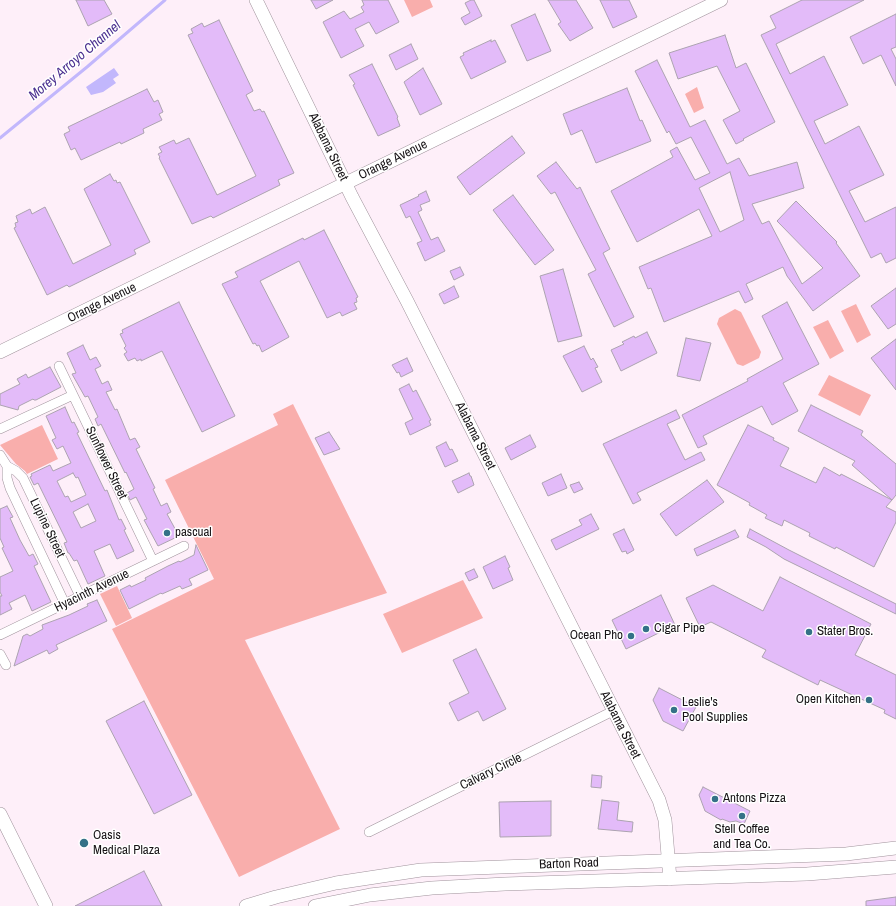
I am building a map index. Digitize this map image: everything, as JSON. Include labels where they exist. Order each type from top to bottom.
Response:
[{"type":"main road","name":"Alabama Street","points":[[256,0],[345,182],[415,315],[660,804],[665,820],[670,879]]},
{"type":"main road","name":"Orange Avenue","points":[[0,352],[345,182],[573,73],[721,0]]},
{"type":"main road","points":[[0,814],[46,906]]},
{"type":"main road","name":"Barton Road","points":[[246,906],[277,902],[336,883],[421,870],[846,854],[896,848]]},
{"type":"main road","name":"Barton Road","points":[[315,906],[370,895],[432,888],[505,884],[807,874],[896,867]]},
{"type":"street","name":"Sunflower Street","points":[[59,366],[153,561]]},
{"type":"street","points":[[0,429],[73,395]]},
{"type":"street","name":"Lupine Street","points":[[0,456],[7,466],[16,471],[23,478],[80,596]]},
{"type":"street","name":"Lupine Street","points":[[7,466],[7,478],[10,488],[65,604]]},
{"type":"street","name":"Hyacinth Avenue","points":[[0,635],[184,546]]},
{"type":"street","points":[[0,654],[6,665]]},
{"type":"street","name":"Calvary Circle","points":[[369,832],[613,712]]},
{"type":"shaded area","points":[[404,0],[430,0],[433,7],[412,17]]},
{"type":"shaded area","points":[[114,68],[119,75],[113,79],[116,83],[103,92],[91,95],[86,87]]},
{"type":"shaded area","points":[[697,87],[704,108],[694,113],[685,94]]},
{"type":"shaded area","points":[[856,304],[871,335],[857,343],[841,311]]},
{"type":"shaded area","points":[[735,309],[741,312],[761,352],[759,358],[743,366],[737,364],[717,324],[719,318]]},
{"type":"shaded area","points":[[828,320],[844,351],[830,359],[813,327]]},
{"type":"shaded area","points":[[829,375],[871,395],[860,416],[818,395]]},
{"type":"shaded area","points":[[293,404],[387,593],[245,640],[340,829],[239,877],[112,629],[214,579],[165,480],[278,425],[273,414]]},
{"type":"shaded area","points":[[42,425],[58,459],[27,474],[16,464],[0,445]]},
{"type":"shaded area","points":[[463,580],[483,618],[402,653],[383,614]]},
{"type":"shaded area","points":[[117,586],[132,618],[116,626],[100,594]]},
{"type":"building","points":[[76,0],[104,0],[112,14],[88,26]]},
{"type":"building","points":[[311,0],[333,0],[316,9]]},
{"type":"building","points":[[362,0],[388,0],[399,22],[376,34],[369,22],[355,29],[364,46],[341,58],[323,22],[344,11],[350,19],[364,12],[361,7],[364,5]]},
{"type":"building","points":[[474,0],[482,16],[465,25],[461,18],[470,13],[465,3]]},
{"type":"building","points":[[548,0],[576,0],[593,28],[570,41],[558,24],[561,22]]},
{"type":"building","points":[[600,0],[629,0],[637,17],[613,28]]},
{"type":"building","points":[[802,0],[864,0],[776,44],[790,74],[824,56],[848,105],[814,121],[825,144],[859,126],[884,175],[849,191],[865,222],[896,207],[896,258],[886,263],[881,253],[871,258],[761,35],[776,28],[770,16]]},
{"type":"building","points":[[535,14],[551,51],[527,61],[511,25]]},
{"type":"building","points":[[896,14],[896,47],[891,49],[896,59],[896,86],[881,55],[863,64],[850,37]]},
{"type":"building","points":[[219,20],[253,91],[246,95],[254,111],[260,109],[262,112],[264,111],[294,173],[278,180],[280,185],[213,218],[211,216],[192,224],[159,158],[160,157],[158,154],[162,152],[159,147],[174,140],[176,144],[189,138],[217,195],[256,176],[188,35],[193,33],[191,29],[202,23],[204,27]]},
{"type":"building","points":[[725,35],[736,68],[746,63],[775,122],[736,144],[723,120],[740,111],[717,66],[678,79],[669,53]]},
{"type":"building","points":[[491,40],[491,42],[495,40],[506,62],[471,79],[460,57],[464,55],[463,53]]},
{"type":"building","points":[[411,44],[418,59],[396,70],[389,55]]},
{"type":"building","points":[[657,60],[690,127],[705,120],[727,164],[739,158],[749,176],[797,162],[804,188],[752,204],[762,224],[769,221],[802,284],[823,268],[777,221],[796,201],[837,242],[836,243],[860,276],[813,311],[787,276],[783,267],[746,284],[753,299],[745,303],[739,291],[664,322],[651,288],[648,289],[639,267],[712,236],[699,209],[637,242],[611,191],[673,157],[670,151],[677,147],[695,180],[710,173],[691,137],[676,144],[669,131],[667,133],[635,71]],"holes":[[[730,172],[744,220],[720,232],[699,188]]]},
{"type":"building","points":[[372,64],[398,117],[400,126],[378,136],[353,85],[355,84],[349,75]]},
{"type":"building","points":[[423,68],[442,104],[420,115],[404,82]]},
{"type":"building","points":[[627,88],[640,121],[642,120],[651,141],[596,163],[582,130],[571,135],[563,114]]},
{"type":"building","points":[[147,89],[154,102],[158,100],[163,112],[159,114],[162,120],[143,129],[144,133],[81,160],[75,148],[71,150],[64,134],[70,131],[68,127]]},
{"type":"building","points":[[512,136],[525,153],[470,195],[457,177]]},
{"type":"building","points":[[556,162],[577,189],[580,187],[610,249],[603,253],[634,317],[614,327],[588,274],[596,270],[555,192],[551,194],[537,176]]},
{"type":"building","points":[[110,174],[114,181],[116,180],[117,183],[120,182],[150,242],[134,250],[136,254],[69,287],[67,285],[47,295],[14,228],[16,227],[15,223],[18,222],[16,216],[30,209],[32,214],[45,207],[73,264],[111,245],[84,189]]},
{"type":"building","points":[[426,191],[430,201],[420,205],[422,210],[418,212],[431,240],[438,237],[445,251],[425,261],[417,243],[422,241],[410,216],[406,218],[400,205]]},
{"type":"building","points":[[513,195],[554,250],[535,265],[493,210]]},
{"type":"building","points":[[324,230],[358,297],[356,298],[357,302],[354,303],[357,309],[342,316],[340,312],[327,318],[299,261],[260,281],[289,337],[262,352],[259,345],[257,346],[255,343],[253,344],[222,284],[238,277],[235,272],[303,238],[304,240]]},
{"type":"building","points":[[460,267],[464,275],[454,280],[450,271]]},
{"type":"building","points":[[563,269],[582,336],[558,342],[540,276]]},
{"type":"building","points":[[454,286],[459,297],[444,304],[439,294]]},
{"type":"building","points":[[896,288],[896,324],[888,329],[871,306]]},
{"type":"building","points":[[179,302],[235,416],[202,432],[162,351],[141,361],[141,359],[137,361],[135,358],[128,361],[124,354],[127,352],[124,348],[126,346],[120,334],[123,333],[122,330]]},
{"type":"building","points":[[787,302],[819,364],[783,383],[798,411],[772,425],[762,406],[703,436],[707,444],[698,448],[682,415],[748,381],[747,379],[783,359],[762,316]]},
{"type":"building","points":[[647,332],[657,353],[621,371],[611,350],[624,344],[622,342],[634,336],[635,338]]},
{"type":"building","points":[[686,338],[711,343],[700,381],[677,376]]},
{"type":"building","points":[[896,339],[896,390],[871,358]]},
{"type":"building","points":[[83,345],[90,360],[96,357],[101,366],[95,369],[102,384],[108,381],[112,390],[106,392],[115,410],[117,409],[130,440],[135,438],[140,447],[136,449],[155,488],[153,489],[161,506],[167,503],[171,512],[167,514],[179,536],[158,546],[144,520],[147,519],[136,497],[130,500],[127,493],[134,489],[101,424],[98,426],[95,419],[98,417],[88,396],[85,397],[72,374],[76,373],[67,353]]},
{"type":"building","points":[[584,346],[591,360],[593,358],[598,367],[595,368],[602,382],[582,392],[563,356]]},
{"type":"building","points":[[407,358],[413,371],[401,377],[399,372],[397,373],[392,365]]},
{"type":"building","points":[[50,367],[61,387],[36,400],[33,399],[19,406],[18,410],[0,405],[0,394],[20,384],[17,379],[26,374],[28,378]]},
{"type":"building","points":[[409,384],[413,392],[416,390],[431,420],[429,421],[431,425],[410,435],[405,423],[413,419],[399,389]]},
{"type":"building","points":[[811,405],[863,431],[861,435],[896,464],[896,495],[892,500],[852,465],[855,461],[798,431]]},
{"type":"building","points":[[65,407],[72,423],[74,422],[79,432],[77,433],[105,491],[107,490],[119,520],[121,519],[126,529],[124,530],[134,551],[117,559],[110,544],[94,551],[105,576],[88,584],[77,560],[74,561],[68,553],[64,543],[67,542],[38,483],[34,485],[30,477],[32,476],[31,474],[50,465],[53,471],[71,463],[63,446],[57,449],[52,440],[56,438],[46,416]],"holes":[[[73,473],[76,478],[78,477],[86,495],[71,502],[68,496],[65,497],[57,481]],[[88,504],[96,521],[81,528],[73,512]]]},
{"type":"building","points":[[676,410],[680,418],[667,424],[685,460],[701,452],[705,460],[637,493],[641,500],[633,504],[603,444]]},
{"type":"building","points":[[748,425],[774,438],[773,440],[789,448],[780,466],[816,483],[824,467],[892,500],[886,507],[896,512],[896,522],[874,567],[836,547],[835,549],[809,536],[810,533],[784,520],[782,526],[765,518],[767,515],[749,505],[750,503],[717,485]]},
{"type":"building","points":[[329,432],[340,449],[324,455],[315,438]]},
{"type":"building","points":[[530,435],[536,447],[511,460],[505,448]]},
{"type":"building","points":[[446,442],[450,450],[452,449],[458,461],[445,467],[436,447]]},
{"type":"building","points":[[469,473],[474,485],[458,493],[452,481]]},
{"type":"building","points":[[561,474],[567,488],[548,496],[542,483]]},
{"type":"building","points":[[707,480],[724,502],[676,536],[660,514]]},
{"type":"building","points":[[579,482],[583,489],[574,493],[570,485]]},
{"type":"building","points":[[7,506],[13,517],[10,518],[20,540],[29,556],[33,554],[38,564],[34,566],[51,602],[32,611],[25,595],[9,603],[12,609],[0,615],[0,596],[2,596],[0,592],[0,577],[13,571],[2,548],[4,547],[0,538],[0,509]]},
{"type":"building","points":[[591,514],[599,529],[556,550],[551,540],[582,525],[579,520]]},
{"type":"building","points":[[624,529],[634,550],[627,554],[626,551],[622,552],[613,534]]},
{"type":"building","points":[[750,529],[896,604],[896,614],[784,559],[747,537]]},
{"type":"building","points":[[735,530],[739,537],[697,556],[694,549]]},
{"type":"building","points":[[196,545],[208,570],[189,579],[192,585],[182,589],[180,586],[162,594],[161,593],[129,609],[120,590],[146,580],[145,578],[168,566],[194,555]]},
{"type":"building","points":[[505,556],[510,567],[508,568],[513,580],[493,589],[483,567]]},
{"type":"building","points":[[474,569],[478,577],[469,581],[465,573]]},
{"type":"building","name":"Stater Bros.","points":[[780,577],[871,624],[855,655],[896,675],[896,719],[884,713],[885,710],[820,680],[818,685],[762,657],[766,650],[711,622],[700,627],[686,598],[713,585],[763,611]]},
{"type":"building","points":[[661,595],[675,625],[626,649],[612,620]]},
{"type":"building","points":[[97,600],[107,621],[56,645],[58,649],[49,654],[47,650],[14,666],[23,636],[27,634],[30,636],[43,629],[42,625],[69,615]]},
{"type":"building","points":[[476,649],[506,709],[483,721],[478,711],[458,721],[449,703],[469,693],[453,660]]},
{"type":"building","points":[[659,688],[696,707],[683,731],[663,721],[653,700]]},
{"type":"building","points":[[144,701],[192,795],[154,814],[106,721]]},
{"type":"building","points":[[592,775],[602,776],[601,788],[591,787]]},
{"type":"building","points":[[703,787],[750,811],[744,824],[736,821],[730,822],[721,820],[705,811],[699,795]]},
{"type":"building","points":[[602,800],[619,802],[617,820],[633,822],[632,832],[598,829]]},
{"type":"building","points":[[551,801],[551,836],[500,837],[499,802]]},
{"type":"building","points":[[144,871],[162,906],[75,906]]},
{"type":"building","points":[[896,897],[896,906],[866,906],[866,901]]},
{"type":"waterway","name":"Morey Arroyo Channel","points":[[0,138],[87,67],[165,0]]},
{"type":"place","name":"pascual","points":[[167,533]]},
{"type":"place","name":"Cigar Pipe","points":[[646,629]]},
{"type":"place","name":"Stater Bros.","points":[[809,632]]},
{"type":"place","name":"Ocean Pho","points":[[631,636]]},
{"type":"place","name":"Open Kitchen","points":[[869,700]]},
{"type":"place","name":"Leslie's Pool Supplies","points":[[674,710]]},
{"type":"place","name":"Antons Pizza","points":[[715,799]]},
{"type":"place","name":"Stell Coffee and Tea Co.","points":[[742,816]]},
{"type":"place","name":"Oasis Medical Plaza","points":[[84,843]]}]
